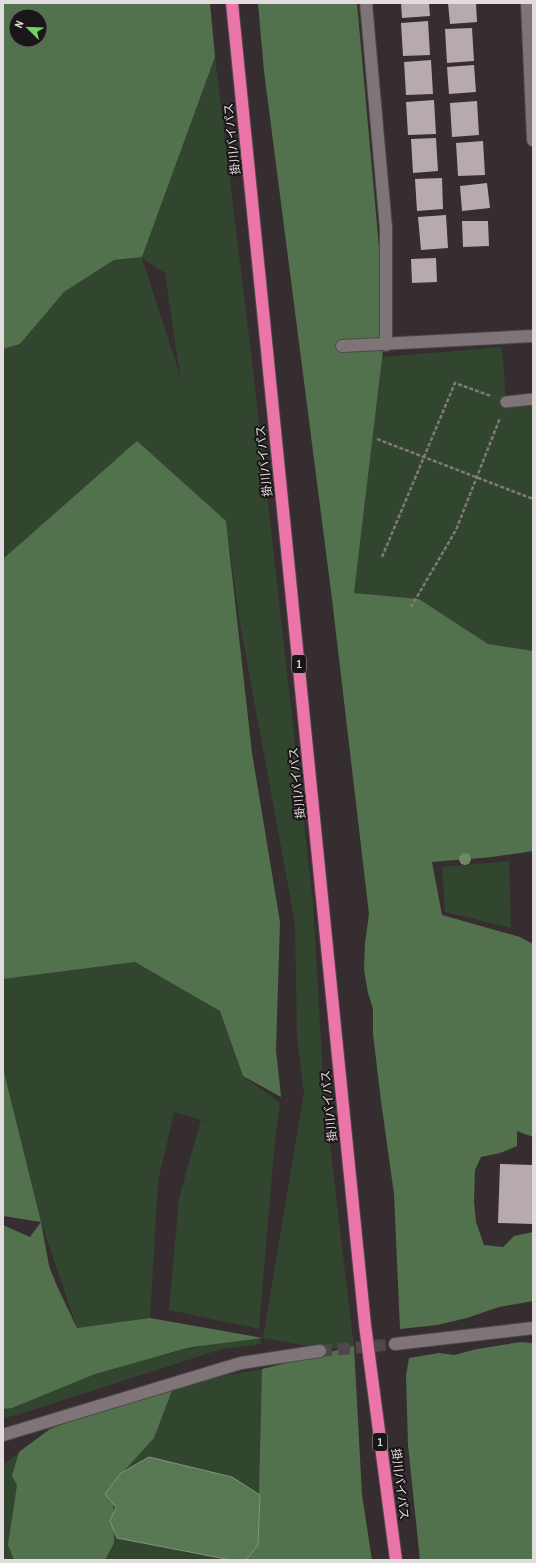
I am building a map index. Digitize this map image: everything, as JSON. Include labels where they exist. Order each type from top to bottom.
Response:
[{"type":"highway","name":"掛川バイパス","points":[[232,3],[365,1325],[396,1560]]},
{"type":"street","points":[[366,3],[386,228],[386,345]]},
{"type":"street","points":[[527,3],[533,140]]},
{"type":"street","points":[[342,346],[386,345],[533,336]]},
{"type":"street","points":[[395,1344],[533,1328]]},
{"type":"street","points":[[3,1435],[241,1363],[320,1351]]},
{"type":"lane","points":[[506,402],[533,399]]},
{"type":"path","points":[[382,556],[455,383],[506,402],[456,530],[412,607]]},
{"type":"path","points":[[377,439],[533,498]]},
{"type":"shaded area","points":[[3,3],[210,3],[215,57],[142,257],[114,260],[64,292],[20,344],[3,349]]},
{"type":"shaded area","points":[[258,3],[357,3],[386,325],[354,593],[419,599],[488,644],[533,651],[533,851],[492,857],[432,862],[442,915],[520,937],[533,944],[533,1137],[517,1131],[517,1146],[500,1153],[481,1157],[475,1170],[474,1201],[476,1222],[484,1245],[503,1247],[514,1236],[533,1232],[533,1301],[499,1307],[467,1318],[437,1325],[400,1329],[394,1194],[373,1034],[373,1009],[368,993],[364,970],[365,943],[369,914],[332,599],[264,71]]},
{"type":"shaded area","points":[[215,57],[252,361],[313,903],[324,1094],[354,1348],[324,1349],[263,1338],[304,1093],[297,1037],[295,923],[240,624],[226,521],[3,559],[3,349],[20,344],[64,292],[114,260],[142,257]],"holes":[[[142,258],[165,273],[180,376]]]},
{"type":"shaded area","points":[[502,347],[506,402],[533,396],[533,651],[488,644],[419,599],[354,593],[382,357]]},
{"type":"shaded area","points":[[137,441],[226,521],[252,753],[280,922],[276,1050],[281,1097],[243,1076],[220,1011],[135,962],[3,979],[3,559]]},
{"type":"shaded area","points":[[509,861],[511,928],[445,912],[442,867]]},
{"type":"shaded area","points":[[135,962],[221,1011],[243,1076],[280,1103],[275,1140],[259,1329],[169,1310],[179,1198],[201,1120],[227,1127],[174,1112],[158,1181],[150,1318],[77,1328],[41,1222],[3,1068],[3,979]]},
{"type":"shaded area","points":[[3,1068],[41,1222],[3,1216]]},
{"type":"shaded area","points":[[41,1222],[49,1266],[77,1328],[150,1318],[263,1338],[192,1347],[180,1350],[95,1374],[12,1408],[3,1409],[3,1225],[30,1237]]},
{"type":"shaded area","points":[[260,1339],[261,1344],[222,1349],[14,1416],[3,1418],[3,1409],[93,1374],[148,1358],[215,1343]]},
{"type":"shaded area","points":[[520,1342],[533,1343],[533,1558],[531,1560],[420,1560],[408,1445],[406,1376],[409,1358],[439,1353],[454,1355],[477,1349]]},
{"type":"shaded area","points":[[354,1346],[362,1495],[372,1560],[219,1560],[258,1534],[262,1369]]},
{"type":"shaded area","points":[[262,1369],[262,1560],[3,1560],[3,1465],[50,1429],[174,1385]]},
{"type":"shaded area","points":[[174,1385],[154,1438],[113,1483],[114,1543],[105,1560],[14,1560],[8,1545],[17,1485],[12,1476],[19,1452],[50,1429]]},
{"type":"shaded area","points":[[149,1457],[232,1477],[260,1495],[258,1545],[246,1560],[231,1560],[117,1538],[110,1521],[116,1507],[105,1494],[121,1473]]},
{"type":"building","points":[[401,3],[429,3],[430,16],[402,18]]},
{"type":"building","points":[[448,3],[476,3],[477,22],[450,24]]},
{"type":"building","points":[[428,21],[430,55],[403,56],[401,23]]},
{"type":"building","points":[[472,28],[474,61],[447,63],[445,29]]},
{"type":"building","points":[[431,60],[433,94],[406,95],[404,62]]},
{"type":"building","points":[[474,65],[476,92],[449,94],[447,67]]},
{"type":"building","points":[[434,100],[436,134],[408,135],[406,102]]},
{"type":"building","points":[[477,101],[479,135],[452,137],[450,103]]},
{"type":"building","points":[[436,138],[438,171],[413,173],[411,139]]},
{"type":"building","points":[[483,141],[485,175],[458,176],[456,143]]},
{"type":"building","points":[[442,178],[443,209],[417,211],[415,179]]},
{"type":"building","points":[[487,183],[490,208],[462,211],[460,186]]},
{"type":"building","points":[[446,215],[448,248],[421,250],[418,217]]},
{"type":"building","points":[[462,221],[488,221],[489,246],[463,247]]},
{"type":"building","points":[[436,258],[437,282],[412,283],[411,259]]},
{"type":"building","points":[[500,1164],[533,1165],[533,1224],[498,1223]]},
{"type":"tunnel","points":[[320,1351],[395,1344]]}]
